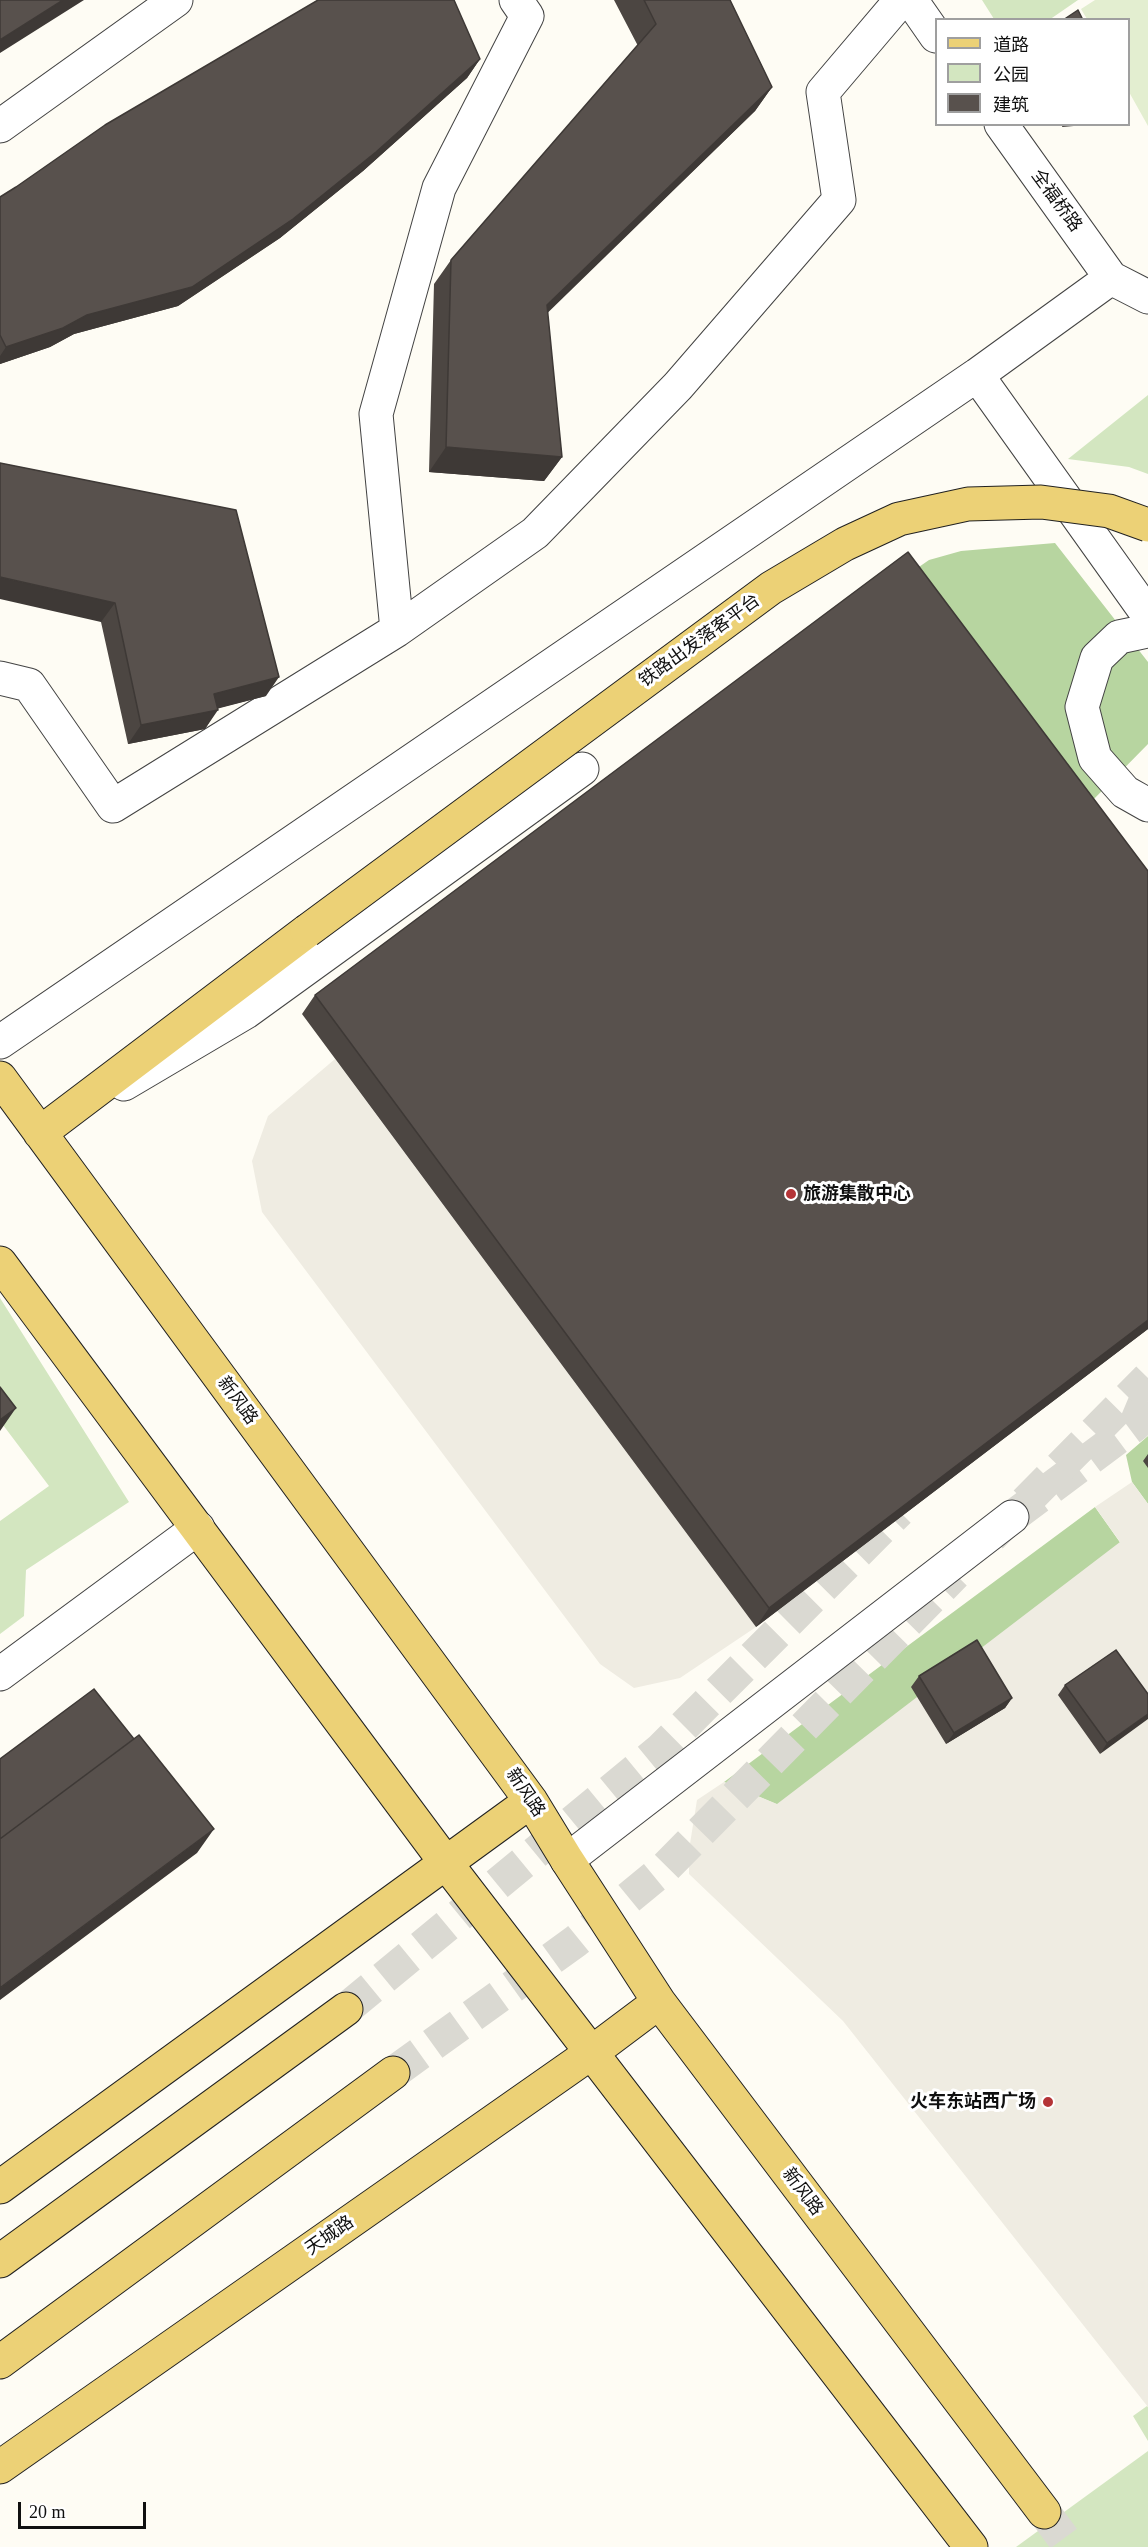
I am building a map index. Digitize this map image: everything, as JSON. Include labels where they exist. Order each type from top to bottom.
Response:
[{"type":"main road","name":"铁路出发落客平台","points":[[40,1133],[307,931],[771,588],[845,543],[899,519],[968,504],[1041,502],[1109,511],[1148,525]]},
{"type":"main road","name":"新风路","points":[[0,1078],[531,1801],[659,2002],[1044,2512]]},
{"type":"main road","points":[[0,1263],[446,1863],[971,2547]]},
{"type":"main road","points":[[0,2187],[531,1801]]},
{"type":"main road","name":"天城路","points":[[0,2467],[591,2053],[659,2002]]},
{"type":"main road","points":[[0,2261],[346,2009]]},
{"type":"main road","points":[[0,2362],[393,2073]]},
{"type":"street","points":[[0,126],[176,0]]},
{"type":"street","points":[[396,630],[376,414],[439,188],[526,16],[516,0]]},
{"type":"street","points":[[0,678],[29,685],[113,806],[396,630],[535,533],[678,386],[839,200],[823,92],[901,0]]},
{"type":"street","points":[[911,0],[935,35]]},
{"type":"street","name":"全福桥路","points":[[1002,126],[1112,278]]},
{"type":"street","points":[[0,1042],[977,375],[1112,278],[1148,297]]},
{"type":"street","points":[[977,375],[1148,615]]},
{"type":"street","points":[[1148,631],[1119,637],[1097,658],[1083,707],[1095,758],[1125,792],[1148,805]]},
{"type":"street","points":[[40,1133],[246,1012],[582,769]]},
{"type":"street","points":[[567,1860],[1012,1516]]},
{"type":"street","points":[[0,1674],[198,1528]]},
{"type":"green space","points":[[982,0],[1078,0],[1052,18],[993,18]]},
{"type":"green space","points":[[1095,0],[1148,0],[1148,126],[1130,94],[1130,18],[1086,18],[1081,9]]},
{"type":"green space","points":[[1148,395],[1148,474],[1129,467],[1068,459]]},
{"type":"green space","points":[[1055,543],[1148,662],[1148,744],[1090,803],[916,569],[929,560],[961,551]]},
{"type":"green space","points":[[0,1298],[129,1502],[26,1570],[24,1616],[0,1634],[0,1521],[49,1486],[0,1421]]},
{"type":"green space","points":[[1148,1436],[1148,1504],[1132,1482],[1126,1455]]},
{"type":"green space","points":[[1095,1507],[1148,1582],[788,1809],[724,1782]]},
{"type":"green space","points":[[1148,2407],[1148,2441],[1133,2416]]},
{"type":"green space","points":[[1148,2451],[1148,2547],[1016,2547]]},
{"type":"shaded area","points":[[335,1059],[756,1627],[680,1678],[634,1688],[600,1664],[262,1212],[252,1161],[268,1116]]},
{"type":"shaded area","name":"火车东站西广场","points":[[1132,1482],[1148,1504],[1148,2407],[843,2021],[689,1874],[689,1850],[697,1800],[724,1782],[777,1804],[1120,1542],[1095,1507]]},
{"type":"building","points":[[0,0],[63,0],[0,40]]},
{"type":"building","points":[[318,0],[454,0],[480,59],[376,152],[293,219],[192,287],[87,315],[63,328],[6,347],[0,335],[0,197],[105,125]]},
{"type":"building","points":[[644,0],[730,0],[772,87],[547,305],[562,457],[446,447],[451,260],[656,24]]},
{"type":"building","points":[[1078,10],[1082,18],[1066,18]]},
{"type":"building","points":[[0,463],[236,510],[279,677],[214,694],[218,710],[141,725],[115,603],[0,577]]},
{"type":"building","name":"旅游集散中心","points":[[908,552],[1148,871],[1148,1320],[769,1608],[315,995]]},
{"type":"building","points":[[0,1387],[16,1408],[0,1420]]},
{"type":"building","points":[[977,1640],[1012,1698],[954,1733],[919,1676]]},
{"type":"building","points":[[1116,1650],[1148,1694],[1148,1714],[1107,1743],[1065,1685]]},
{"type":"building","points":[[94,1689],[134,1739],[0,1839],[0,1759]]},
{"type":"building","points":[[139,1735],[214,1829],[0,1988],[0,1839]]},
{"type":"tunnel","points":[[991,1537],[1148,1378]]},
{"type":"tunnel","points":[[1012,1517],[1135,1425],[1148,1394]]},
{"type":"tunnel","points":[[346,2009],[661,1749],[899,1511]]},
{"type":"tunnel","points":[[393,2073],[576,1941],[665,1868],[955,1574]]},
{"type":"tunnel","points":[[1044,2512],[1070,2547]]},
{"type":"place","name":"旅游集散中心","points":[[791,1194]]},
{"type":"place","name":"火车东站西广场","points":[[1048,2102]]}]
